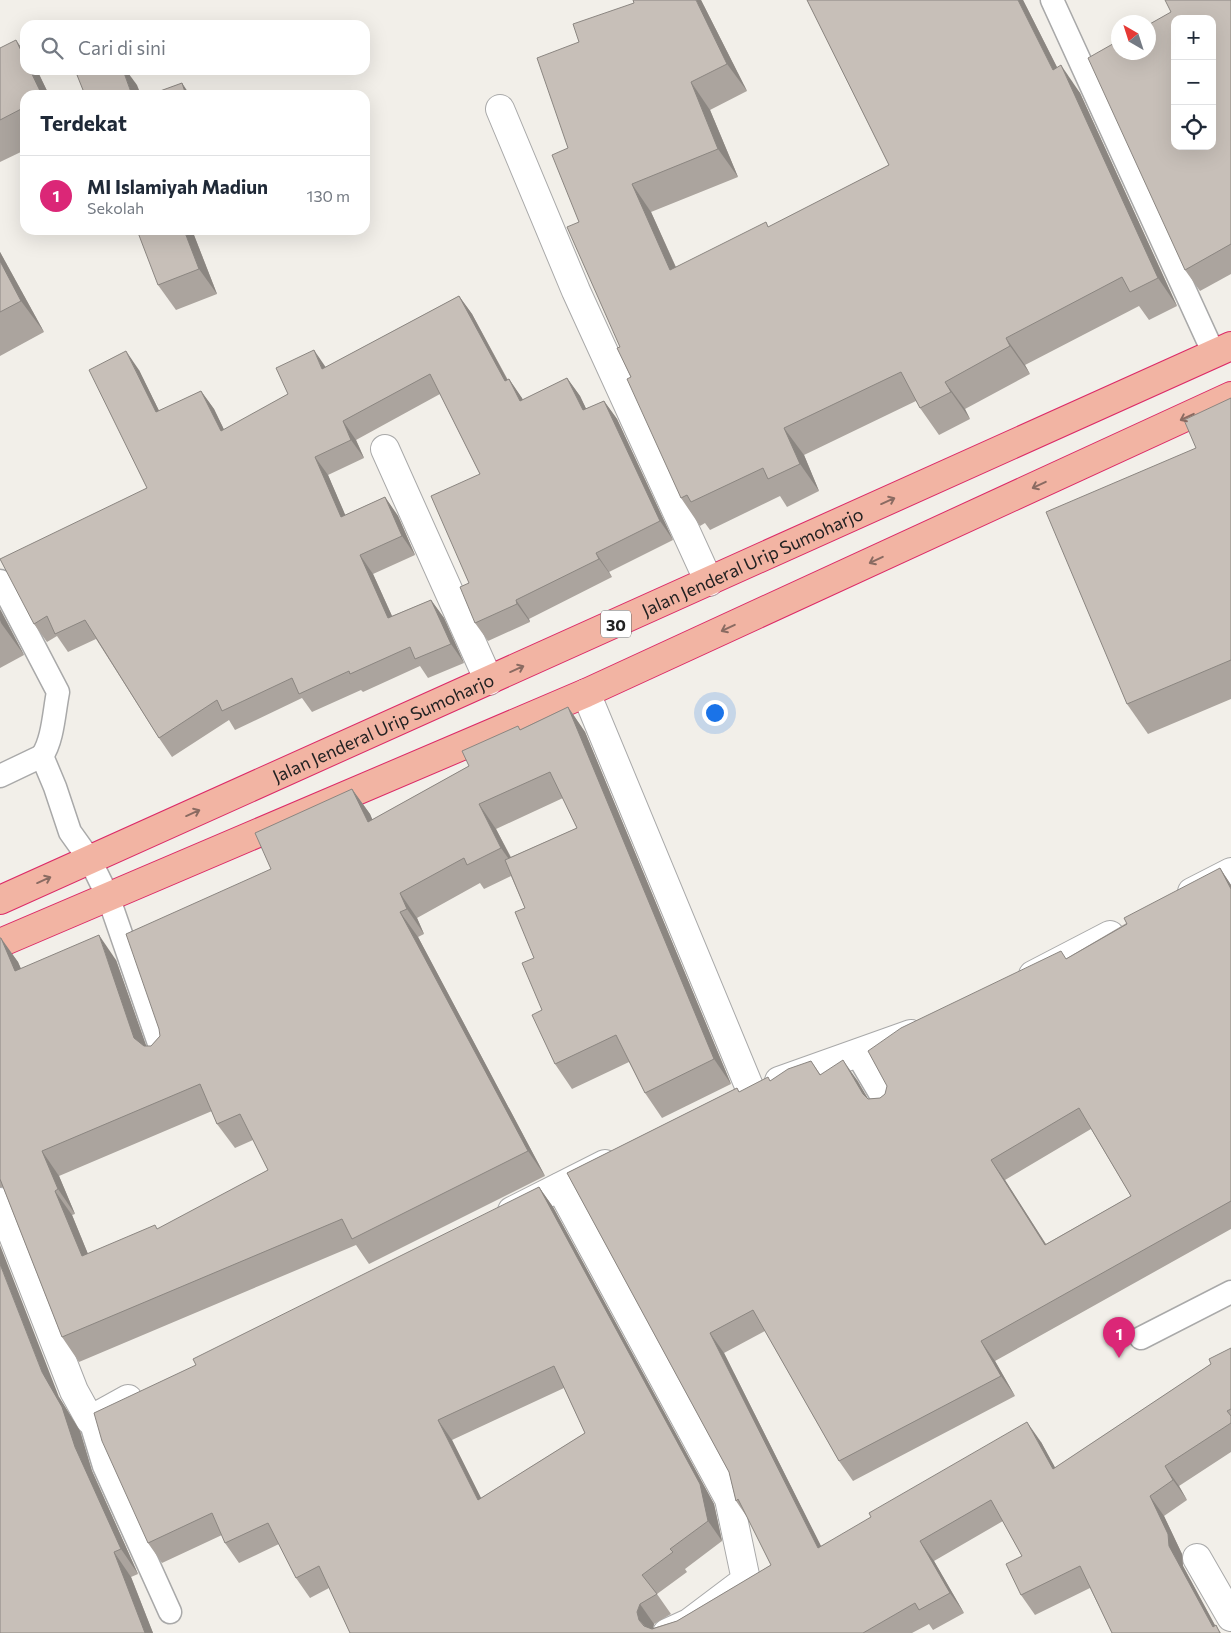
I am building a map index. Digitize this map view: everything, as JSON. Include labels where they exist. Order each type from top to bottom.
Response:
[{"type":"highway","name":"Jalan Jenderal Urip Sumoharjo","points":[[0,900],[1222,350]]},
{"type":"highway","points":[[0,943],[108,899],[586,693],[1231,396]]},
{"type":"street","points":[[500,109],[576,291],[709,582]]},
{"type":"street","points":[[385,449],[489,681]]},
{"type":"street","points":[[586,693],[751,1091]]},
{"type":"street","points":[[1172,902],[1231,872]]},
{"type":"street","points":[[1014,984],[1130,924]]},
{"type":"street","points":[[725,1104],[751,1091],[937,1022]]},
{"type":"street","points":[[489,1222],[630,1152]]},
{"type":"street","points":[[560,1187],[729,1499],[746,1580],[689,1623],[667,1633]]},
{"type":"street","points":[[0,1202],[74,1390],[90,1420],[150,1388]]},
{"type":"street","points":[[1197,1558],[1231,1617]]},
{"type":"lane","points":[[1052,0],[1222,350]]},
{"type":"lane","points":[[0,581],[58,692],[50,728],[49,745],[42,756],[0,776]]},
{"type":"lane","points":[[42,756],[70,832],[90,860],[108,899],[164,1058]]},
{"type":"lane","points":[[856,1053],[888,1107]]},
{"type":"lane","points":[[1141,1338],[1231,1292]]},
{"type":"lane","points":[[90,1420],[104,1466],[170,1612]]},
{"type":"building","points":[[633,0],[696,0],[727,64],[691,82],[718,149],[632,184],[670,270],[766,222],[768,227],[889,165],[807,0],[1018,0],[1053,70],[1061,65],[1158,278],[1130,292],[1122,277],[1006,338],[1010,346],[945,382],[951,392],[920,408],[901,372],[784,428],[800,464],[768,479],[763,468],[691,502],[687,495],[681,498],[627,379],[631,377],[617,348],[620,347],[567,227],[579,222],[552,155],[568,148],[537,58],[579,42],[573,24],[634,3]]},
{"type":"building","points":[[1165,0],[1231,0],[1231,244],[1185,270],[1088,58],[1111,45],[1111,60],[1156,60],[1156,20],[1171,12]]},
{"type":"building","points":[[16,40],[20,48],[20,75],[32,75],[40,90],[20,90],[20,110],[0,120],[0,48]]},
{"type":"building","points":[[77,75],[125,75],[130,90],[83,90]]},
{"type":"building","points":[[182,83],[184,90],[163,90]]},
{"type":"building","points":[[139,235],[186,235],[199,269],[158,285]]},
{"type":"building","points":[[0,261],[21,301],[0,312]]},
{"type":"building","points":[[459,296],[505,381],[509,379],[520,401],[567,378],[583,410],[604,401],[660,521],[596,553],[599,559],[516,600],[517,604],[475,623],[460,587],[469,583],[431,496],[480,474],[430,374],[343,421],[351,440],[315,457],[341,517],[385,497],[402,536],[360,555],[388,618],[431,600],[451,644],[415,659],[410,647],[350,674],[349,671],[299,694],[292,678],[222,711],[217,700],[159,738],[85,620],[55,634],[47,616],[34,624],[0,559],[147,488],[89,370],[126,351],[156,412],[201,391],[221,431],[288,394],[276,368],[314,350],[322,369]]},
{"type":"building","points":[[1231,398],[1231,660],[1127,704],[1046,512],[1196,448],[1184,420]]},
{"type":"building","points":[[568,707],[714,1059],[645,1093],[616,1035],[555,1064],[532,1015],[542,1010],[522,963],[534,958],[515,912],[525,908],[505,860],[577,828],[550,772],[479,804],[501,848],[467,865],[464,858],[400,893],[407,909],[400,912],[528,1151],[352,1239],[342,1219],[62,1337],[0,1179],[0,938],[15,971],[99,935],[134,1038],[144,1046],[151,1046],[160,1036],[159,1029],[126,934],[271,869],[255,833],[352,789],[368,822],[469,766],[462,751],[518,726],[520,730]],"holes":[[[200,1084],[217,1124],[240,1114],[268,1170],[157,1229],[155,1225],[82,1256],[55,1191],[58,1189],[42,1151]]]},
{"type":"building","points":[[1220,868],[1231,889],[1231,1201],[981,1341],[1001,1376],[839,1461],[753,1310],[710,1333],[818,1548],[871,1517],[869,1513],[1027,1422],[1053,1469],[1211,1364],[1209,1359],[1231,1348],[1231,1409],[1227,1411],[1231,1416],[1231,1423],[1165,1466],[1173,1480],[1150,1496],[1168,1534],[1169,1546],[1213,1627],[1216,1625],[1220,1633],[1112,1633],[1080,1566],[1021,1595],[1006,1564],[1022,1556],[991,1500],[920,1541],[950,1593],[919,1610],[915,1603],[863,1633],[350,1633],[319,1566],[296,1578],[268,1523],[225,1543],[212,1513],[148,1543],[102,1441],[94,1413],[196,1365],[193,1359],[539,1187],[700,1484],[708,1521],[670,1549],[673,1552],[642,1575],[657,1594],[640,1604],[637,1612],[639,1620],[644,1626],[652,1629],[677,1621],[771,1565],[738,1499],[736,1501],[729,1472],[567,1173],[737,1088],[739,1092],[768,1077],[770,1081],[788,1069],[811,1061],[820,1075],[843,1060],[863,1094],[868,1099],[880,1098],[885,1094],[887,1086],[868,1051],[901,1028],[1061,951],[1066,959],[1127,924],[1124,918]],"holes":[[[1079,1108],[1131,1196],[1045,1245],[991,1160]],[[554,1366],[585,1433],[478,1500],[438,1420]]]},
{"type":"building","points":[[0,1264],[42,1372],[62,1407],[75,1447],[121,1549],[114,1552],[145,1633],[0,1633]]},
{"type":"place","name":"MI Islamiyah Madiun","points":[[1119,1358]]}]
